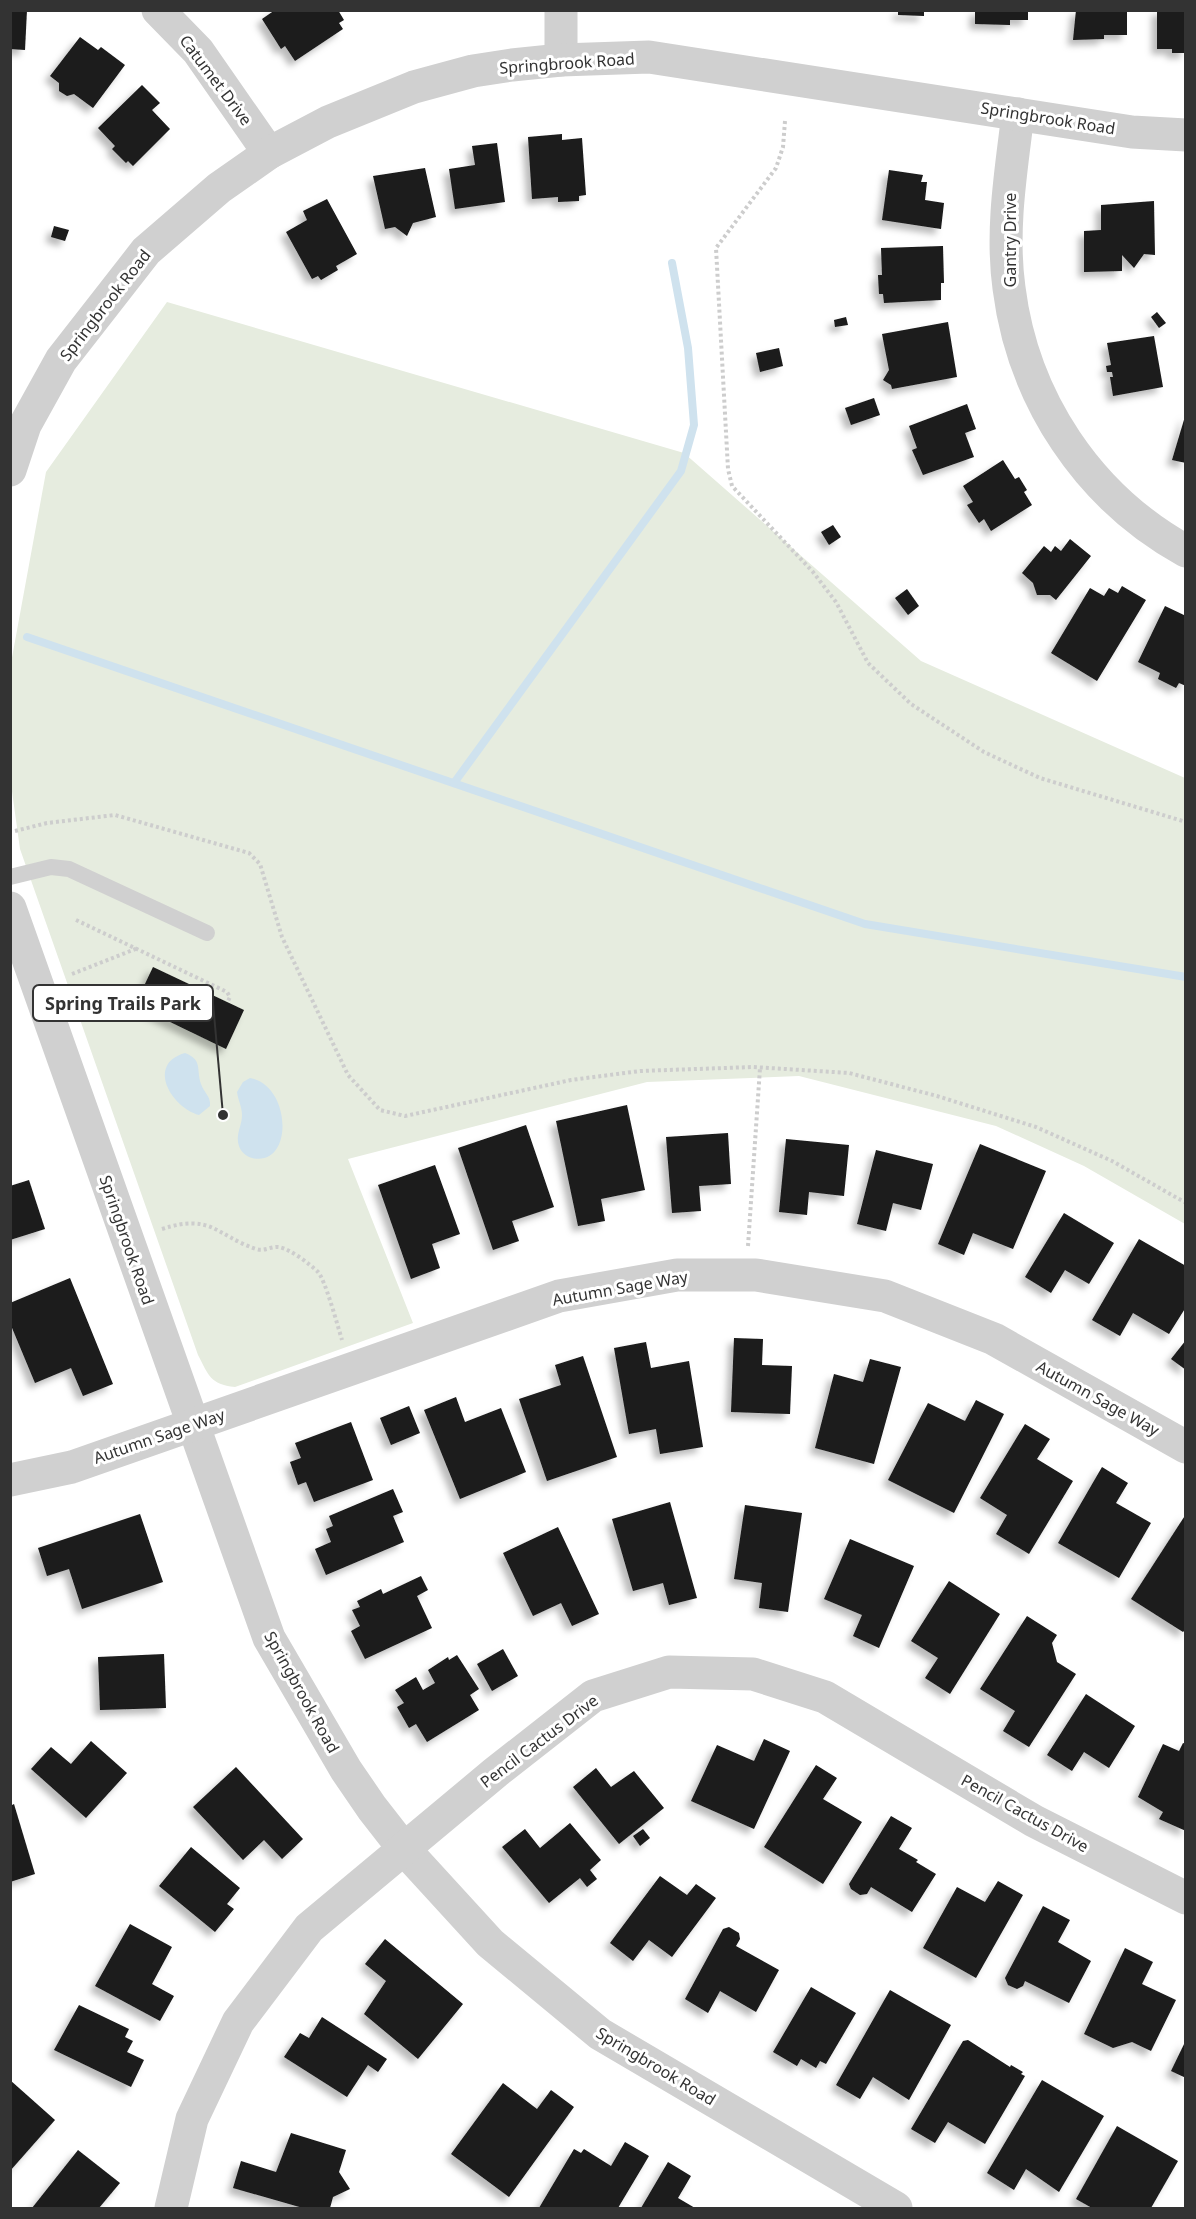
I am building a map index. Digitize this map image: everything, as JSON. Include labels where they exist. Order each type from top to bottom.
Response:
[{"type":"street","name":"Catumet Drive","points":[[158,10],[198,51],[269,153]]},
{"type":"street","points":[[561,10],[561,60]]},
{"type":"street","name":"Springbrook Road","points":[[10,470],[25,425],[61,360],[146,251],[219,188],[269,153],[328,122],[414,87],[473,71],[561,60],[649,57],[1132,132],[1185,135]]},
{"type":"street","name":"Gantry Drive","points":[[1018,114],[1008,205],[1007,265],[1018,338],[1033,381],[1055,426],[1084,467],[1122,507],[1162,538],[1185,551]]},
{"type":"street","name":"Springbrook Road","points":[[10,908],[269,1638],[346,1770],[405,1850],[490,1943],[600,2034],[896,2208]]},
{"type":"street","name":"Autumn Sage Way","points":[[10,1480],[72,1467],[560,1296],[677,1275],[756,1275],[885,1296],[994,1339],[1185,1447]]},
{"type":"street","name":"Pencil Cactus Drive","points":[[171,2208],[192,2119],[238,2022],[309,1928],[496,1772],[593,1696],[669,1672],[753,1674],[825,1696],[1034,1821],[1185,1898]]},
{"type":"lane","points":[[10,876],[51,867],[69,869],[207,933]]},
{"type":"path","points":[[785,121],[783,147],[776,168],[716,248],[728,469],[732,486],[813,572],[836,602],[868,663],[911,704],[984,752],[1040,778],[1185,822]]},
{"type":"path","points":[[15,831],[47,823],[115,815],[249,853],[260,864],[282,937],[348,1075],[380,1110],[405,1116],[571,1080],[640,1071],[760,1068],[849,1072],[948,1099],[1036,1128],[1112,1161],[1185,1203]]},
{"type":"path","points":[[76,920],[139,948],[227,992],[230,997],[227,1002]]},
{"type":"path","points":[[72,974],[139,948]]},
{"type":"path","points":[[748,1248],[760,1068]]},
{"type":"path","points":[[162,1229],[185,1222],[201,1223],[230,1234],[258,1251],[279,1247],[293,1254],[319,1272],[343,1341]]},
{"type":"shaded area","points":[[167,302],[684,453],[921,661],[1185,778],[1185,1224],[1084,1166],[996,1126],[799,1076],[647,1082],[348,1159],[413,1323],[235,1387],[220,1384],[211,1378],[198,1355],[20,849],[10,777],[11,663],[46,472]]},
{"type":"water","points":[[185,1053],[197,1062],[201,1084],[209,1100],[210,1106],[199,1115],[180,1103],[172,1095],[167,1085],[165,1075],[167,1066],[173,1058]]},
{"type":"water","points":[[250,1078],[264,1084],[274,1095],[280,1109],[281,1139],[275,1151],[266,1158],[252,1158],[244,1154],[238,1142],[242,1115],[237,1092],[243,1082]]},
{"type":"building","points":[[10,10],[27,10],[25,50],[10,49]]},
{"type":"building","points":[[275,10],[338,10],[344,20],[339,23],[343,29],[295,61],[285,46],[281,49],[262,19]]},
{"type":"building","points":[[898,10],[924,10],[924,16],[898,15]]},
{"type":"building","points":[[975,10],[1028,10],[1028,20],[1010,20],[1010,25],[975,24]]},
{"type":"building","points":[[1076,10],[1127,10],[1127,35],[1104,35],[1104,39],[1073,40]]},
{"type":"building","points":[[1157,10],[1186,10],[1186,53],[1172,53],[1172,49],[1157,49]]},
{"type":"building","points":[[80,37],[98,50],[101,47],[125,65],[93,108],[74,94],[67,96],[59,91],[59,83],[50,76]]},
{"type":"building","points":[[142,85],[160,103],[152,110],[170,129],[133,166],[128,161],[126,163],[112,149],[115,146],[98,128]]},
{"type":"building","points":[[562,134],[562,140],[582,138],[586,195],[579,196],[579,201],[558,202],[558,197],[532,199],[528,137]]},
{"type":"building","points":[[497,143],[505,202],[455,209],[449,169],[475,165],[472,146]]},
{"type":"building","points":[[425,168],[436,217],[413,223],[407,236],[395,227],[385,229],[373,176]]},
{"type":"building","points":[[889,170],[923,175],[921,182],[927,182],[925,200],[944,203],[941,229],[882,220]]},
{"type":"building","points":[[327,199],[357,254],[336,266],[338,270],[321,280],[318,276],[312,279],[286,232],[307,220],[303,211]]},
{"type":"building","points":[[1154,201],[1155,255],[1144,254],[1134,268],[1122,255],[1122,271],[1084,272],[1084,231],[1101,230],[1101,205]]},
{"type":"building","points":[[54,226],[69,230],[65,241],[51,237]]},
{"type":"building","points":[[943,246],[944,283],[941,283],[941,300],[884,303],[883,294],[879,294],[878,275],[882,275],[881,248]]},
{"type":"building","points":[[1157,312],[1166,323],[1159,328],[1151,317]]},
{"type":"building","points":[[846,317],[848,325],[835,327],[834,320]]},
{"type":"building","points":[[948,322],[957,377],[892,389],[891,385],[883,380],[889,370],[882,334]]},
{"type":"building","points":[[1154,336],[1163,387],[1113,396],[1110,377],[1113,377],[1112,372],[1107,372],[1106,366],[1111,365],[1107,343]]},
{"type":"building","points":[[779,348],[783,366],[760,372],[756,353]]},
{"type":"building","points":[[874,398],[880,415],[851,425],[845,408]]},
{"type":"building","points":[[967,404],[976,429],[965,433],[974,457],[923,475],[912,450],[917,448],[909,426]]},
{"type":"building","points":[[1186,413],[1186,463],[1172,460]]},
{"type":"building","points":[[1003,460],[1015,479],[1019,477],[1032,505],[991,531],[984,519],[979,523],[967,505],[973,502],[963,486]]},
{"type":"building","points":[[833,525],[841,537],[829,545],[821,532]]},
{"type":"building","points":[[1070,539],[1091,556],[1056,600],[1050,595],[1037,595],[1033,583],[1022,573],[1044,546],[1051,552],[1055,546],[1061,551]]},
{"type":"building","points":[[1122,586],[1146,600],[1097,681],[1051,653],[1090,588],[1104,596],[1109,588],[1118,593]]},
{"type":"building","points":[[907,589],[919,606],[908,615],[895,598]]},
{"type":"building","points":[[1165,606],[1186,616],[1186,686],[1179,683],[1176,688],[1158,679],[1160,673],[1138,662]]},
{"type":"building","points":[[153,967],[244,1010],[226,1049],[135,1005]]},
{"type":"building","points":[[627,1105],[645,1190],[601,1199],[605,1221],[578,1226],[556,1121]]},
{"type":"building","points":[[526,1125],[554,1207],[512,1221],[519,1241],[493,1250],[458,1148]]},
{"type":"building","points":[[728,1133],[731,1184],[699,1186],[701,1211],[672,1213],[666,1137]]},
{"type":"building","points":[[786,1139],[849,1145],[844,1196],[809,1192],[807,1215],[779,1212]]},
{"type":"building","points":[[980,1144],[1046,1171],[1013,1249],[973,1233],[964,1255],[938,1244]]},
{"type":"building","points":[[876,1150],[933,1164],[921,1210],[893,1203],[886,1231],[857,1224]]},
{"type":"building","points":[[435,1165],[460,1234],[432,1244],[440,1268],[411,1279],[378,1185]]},
{"type":"building","points":[[29,1180],[45,1229],[10,1240],[10,1186]]},
{"type":"building","points":[[1064,1213],[1114,1243],[1089,1284],[1065,1270],[1051,1293],[1025,1277]]},
{"type":"building","points":[[1139,1239],[1186,1266],[1186,1307],[1169,1334],[1133,1313],[1120,1336],[1092,1320]]},
{"type":"building","points":[[70,1278],[113,1384],[83,1396],[71,1368],[35,1383],[10,1323],[10,1303]]},
{"type":"building","points":[[734,1338],[763,1339],[762,1365],[792,1366],[790,1414],[731,1412]]},
{"type":"building","points":[[1186,1340],[1186,1370],[1171,1359]]},
{"type":"building","points":[[646,1342],[651,1368],[689,1361],[703,1447],[660,1454],[656,1429],[629,1434],[614,1348]]},
{"type":"building","points":[[583,1356],[617,1457],[547,1481],[519,1399],[561,1385],[555,1365]]},
{"type":"building","points":[[870,1359],[901,1367],[874,1464],[815,1448],[834,1374],[863,1382]]},
{"type":"building","points":[[456,1397],[465,1422],[501,1408],[526,1472],[460,1499],[424,1410]]},
{"type":"building","points":[[976,1400],[1004,1414],[954,1513],[888,1480],[928,1403],[965,1421]]},
{"type":"building","points":[[409,1406],[420,1433],[391,1445],[380,1418]]},
{"type":"building","points":[[351,1422],[373,1480],[314,1502],[306,1482],[298,1485],[290,1462],[301,1458],[295,1443]]},
{"type":"building","points":[[1025,1424],[1050,1439],[1037,1459],[1073,1481],[1029,1554],[996,1534],[1007,1515],[980,1498]]},
{"type":"building","points":[[1102,1467],[1128,1483],[1116,1503],[1151,1523],[1119,1578],[1058,1543]]},
{"type":"building","points":[[393,1489],[403,1512],[393,1516],[404,1542],[326,1575],[315,1549],[331,1542],[326,1529],[333,1526],[329,1516]]},
{"type":"building","points":[[670,1502],[697,1598],[669,1605],[663,1583],[633,1591],[612,1519]]},
{"type":"building","points":[[745,1505],[802,1513],[788,1612],[759,1608],[762,1583],[734,1579]]},
{"type":"building","points":[[140,1514],[163,1582],[82,1609],[69,1569],[47,1576],[38,1548]]},
{"type":"building","points":[[1186,1514],[1186,1629],[1183,1632],[1131,1599]]},
{"type":"building","points":[[558,1527],[599,1614],[572,1626],[561,1603],[533,1616],[503,1553]]},
{"type":"building","points":[[850,1539],[914,1566],[879,1648],[853,1636],[862,1615],[824,1599]]},
{"type":"building","points":[[421,1576],[428,1590],[417,1596],[432,1628],[365,1659],[351,1631],[360,1626],[352,1610],[360,1607],[357,1601],[381,1589],[383,1594]]},
{"type":"building","points":[[949,1581],[1000,1614],[950,1694],[925,1678],[938,1658],[911,1641]]},
{"type":"building","points":[[1027,1616],[1057,1635],[1052,1643],[1057,1662],[1076,1674],[1029,1747],[1003,1731],[1015,1711],[980,1689]]},
{"type":"building","points":[[503,1649],[518,1676],[492,1691],[477,1664]]},
{"type":"building","points":[[164,1654],[166,1708],[100,1710],[98,1657]]},
{"type":"building","points":[[457,1655],[479,1689],[470,1695],[479,1710],[427,1742],[416,1724],[409,1728],[397,1707],[404,1703],[395,1690],[416,1677],[423,1690],[435,1683],[428,1670],[448,1657],[449,1660]]},
{"type":"building","points":[[1086,1694],[1135,1726],[1109,1768],[1084,1752],[1072,1771],[1047,1755]]},
{"type":"building","points":[[764,1739],[790,1751],[754,1829],[691,1801],[717,1745],[754,1761]]},
{"type":"building","points":[[91,1741],[127,1773],[86,1818],[31,1769],[51,1747],[71,1764]]},
{"type":"building","points":[[1183,1743],[1186,1744],[1186,1831],[1159,1819],[1163,1812],[1138,1797],[1163,1744],[1179,1751]]},
{"type":"building","points":[[816,1765],[837,1778],[823,1799],[862,1822],[823,1884],[764,1847]]},
{"type":"building","points":[[236,1767],[303,1839],[282,1859],[264,1840],[243,1860],[193,1807]]},
{"type":"building","points":[[596,1768],[611,1787],[634,1771],[664,1808],[619,1844],[573,1787]]},
{"type":"building","points":[[14,1804],[35,1874],[10,1882],[10,1806]]},
{"type":"building","points":[[891,1816],[912,1828],[899,1849],[936,1874],[912,1912],[871,1887],[867,1894],[860,1895],[851,1889],[849,1884]]},
{"type":"building","points":[[570,1823],[601,1860],[590,1870],[597,1879],[587,1887],[580,1878],[549,1903],[502,1847],[525,1829],[540,1848]]},
{"type":"building","points":[[643,1829],[650,1838],[640,1846],[633,1836]]},
{"type":"building","points":[[191,1847],[240,1888],[227,1904],[234,1909],[215,1932],[159,1886]]},
{"type":"building","points":[[660,1876],[687,1895],[696,1884],[716,1898],[672,1957],[649,1940],[633,1961],[610,1943]]},
{"type":"building","points":[[998,1881],[1023,1895],[976,1978],[923,1948],[957,1887],[985,1902]]},
{"type":"building","points":[[1043,1906],[1070,1920],[1058,1942],[1091,1961],[1069,2003],[1025,1981],[1023,1986],[1017,1989],[1008,1985],[1005,1978]]},
{"type":"building","points":[[130,1924],[172,1947],[152,1984],[174,1996],[160,2021],[95,1986]]},
{"type":"building","points":[[729,1927],[739,1933],[740,1939],[736,1946],[779,1970],[756,2012],[720,1991],[708,2013],[685,1999],[723,1929]]},
{"type":"building","points":[[385,1939],[463,2004],[418,2059],[364,2014],[386,1981],[365,1964]]},
{"type":"building","points":[[1125,1948],[1153,1962],[1142,1984],[1176,2000],[1151,2051],[1132,2042],[1113,2048],[1084,2034]]},
{"type":"building","points":[[811,1987],[856,2013],[826,2064],[820,2061],[816,2068],[801,2059],[797,2066],[773,2052]]},
{"type":"building","points":[[890,1990],[951,2025],[909,2100],[873,2077],[860,2099],[836,2085]]},
{"type":"building","points":[[79,2005],[129,2029],[125,2037],[133,2041],[127,2052],[144,2060],[131,2087],[54,2050]]},
{"type":"building","points":[[322,2017],[387,2059],[378,2072],[368,2065],[347,2097],[284,2057],[300,2033],[309,2038]]},
{"type":"building","points":[[968,2040],[1010,2067],[1011,2065],[1023,2072],[1021,2074],[1025,2076],[985,2144],[948,2122],[935,2143],[911,2129],[963,2041]]},
{"type":"building","points":[[1186,2040],[1186,2078],[1171,2071]]},
{"type":"building","points":[[10,2080],[55,2120],[10,2171]]},
{"type":"building","points":[[1042,2080],[1104,2116],[1059,2192],[1026,2169],[1014,2190],[987,2173]]},
{"type":"building","points":[[503,2083],[537,2109],[551,2090],[574,2107],[509,2197],[451,2154]]},
{"type":"building","points":[[1117,2126],[1178,2161],[1151,2208],[1092,2208],[1076,2199]]},
{"type":"building","points":[[291,2133],[346,2150],[339,2172],[350,2189],[333,2197],[330,2208],[303,2208],[233,2188],[241,2161],[276,2172]]},
{"type":"building","points":[[625,2142],[649,2156],[618,2208],[539,2208],[574,2149],[581,2153],[584,2149],[611,2166]]},
{"type":"building","points":[[78,2150],[120,2183],[99,2208],[32,2208]]},
{"type":"building","points":[[668,2162],[691,2176],[678,2198],[695,2208],[641,2208]]},
{"type":"waterway","points":[[454,783],[681,471],[694,425],[688,348],[672,263]]},
{"type":"waterway","points":[[27,637],[865,924],[1186,977]]},
{"type":"place","name":"Spring Trails Park","points":[[223,1115]]}]
